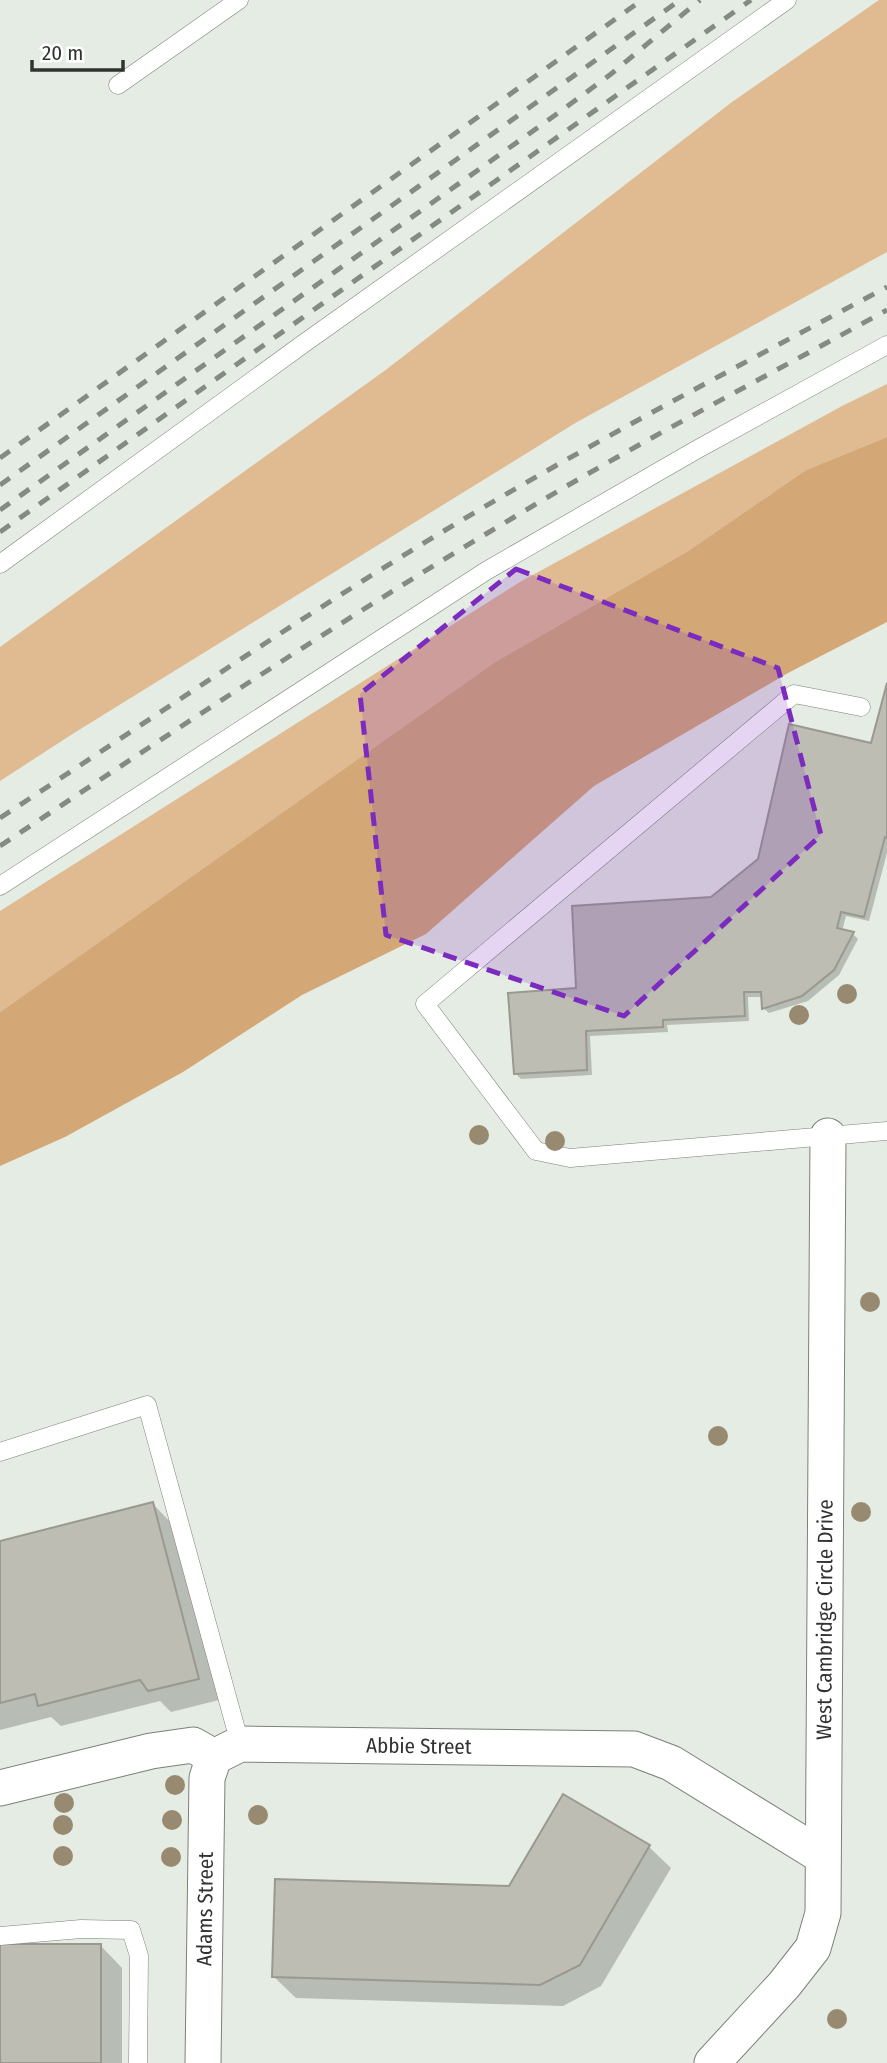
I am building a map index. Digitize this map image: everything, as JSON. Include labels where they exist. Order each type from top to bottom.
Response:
[{"type":"street","name":"West Cambridge Circle Drive","points":[[712,2063],[784,1985],[813,1948],[823,1913],[828,1136]]},
{"type":"street","name":"Abbie Street","points":[[0,1788],[151,1751],[193,1745],[227,1751],[634,1749],[671,1763],[822,1856]]},
{"type":"street","name":"Adams Street","points":[[203,2063],[207,1778],[227,1751]]},
{"type":"lane","points":[[118,85],[239,0]]},
{"type":"lane","points":[[0,564],[303,344],[787,0]]},
{"type":"lane","points":[[0,886],[486,571],[696,450],[887,345]]},
{"type":"lane","points":[[861,707],[794,694],[425,1004],[536,1151],[570,1158],[887,1131]]},
{"type":"lane","points":[[0,1452],[147,1405],[227,1751]]},
{"type":"lane","points":[[0,1936],[81,1929],[131,1930],[139,1956],[138,2063]]},
{"type":"highlighted area","points":[[516,569],[778,668],[821,835],[624,1016],[386,935],[360,694]]},
{"type":"shaded area","points":[[879,0],[887,0],[887,252],[577,422],[0,781],[0,647],[387,369],[732,102]]},
{"type":"shaded area","points":[[887,384],[887,437],[806,470],[688,551],[495,662],[0,1012],[0,911],[520,582]]},
{"type":"shaded area","points":[[887,437],[887,622],[788,673],[594,786],[426,934],[302,995],[183,1072],[65,1137],[0,1166],[0,1012],[495,662],[688,551],[806,470]]},
{"type":"building","points":[[887,683],[887,838],[885,837],[864,917],[841,912],[837,928],[854,932],[834,970],[802,996],[762,1009],[761,992],[744,992],[745,1016],[663,1020],[663,1027],[586,1031],[587,1070],[514,1074],[508,993],[576,988],[572,906],[711,897],[758,859],[789,724],[871,743]]},
{"type":"building","points":[[153,1502],[199,1679],[148,1691],[140,1680],[38,1706],[35,1694],[0,1703],[0,1541]]},
{"type":"building","points":[[563,1794],[650,1845],[580,1965],[540,1985],[272,1977],[275,1879],[509,1886]]},
{"type":"building","points":[[0,1944],[101,1944],[101,2063],[0,2063]]},
{"type":"railway","points":[[0,458],[642,0]]},
{"type":"railway","points":[[0,485],[680,0]]},
{"type":"railway","points":[[0,510],[561,111],[611,74],[700,0]]},
{"type":"railway","points":[[0,532],[751,0]]},
{"type":"railway","points":[[0,818],[298,622],[479,510],[631,424],[887,287]]},
{"type":"railway","points":[[0,846],[259,676],[455,553],[612,460],[887,310]]}]
